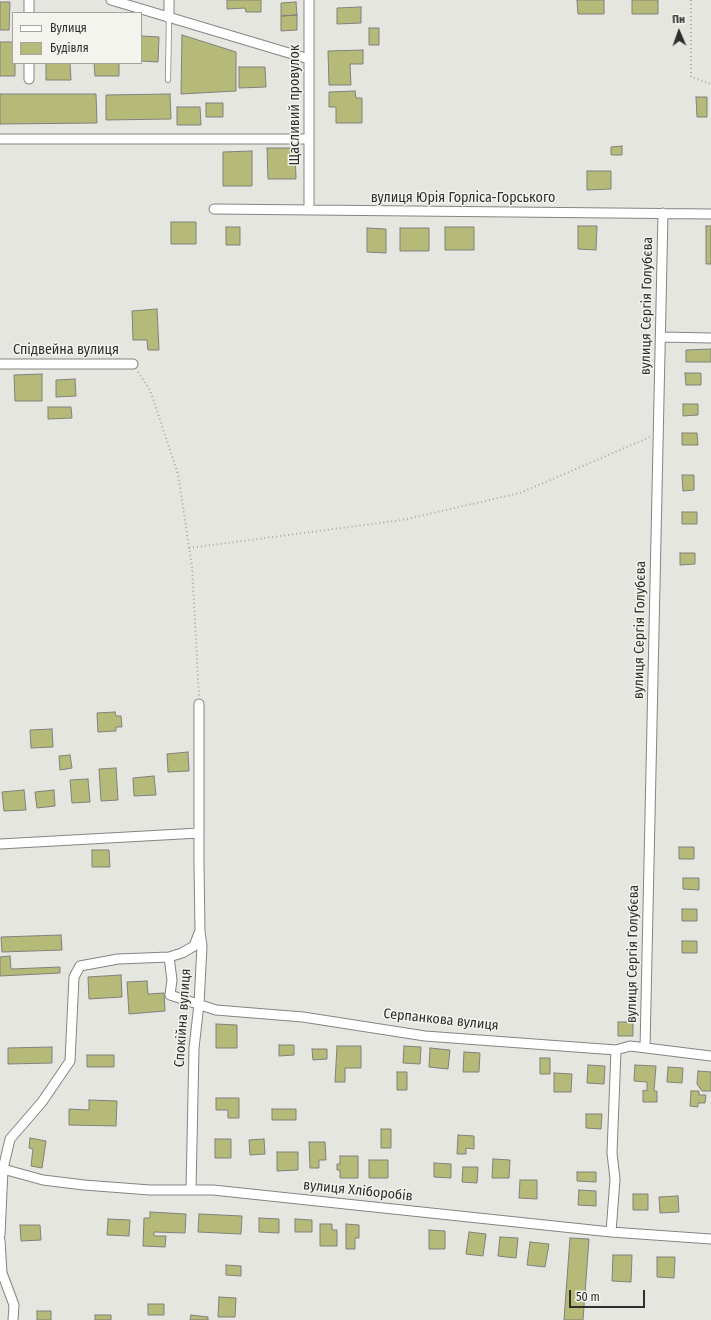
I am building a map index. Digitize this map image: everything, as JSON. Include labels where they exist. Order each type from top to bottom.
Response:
[{"type":"street","points":[[29,0],[29,12]]},
{"type":"street","points":[[111,0],[308,59]]},
{"type":"street","points":[[168,18],[169,0]]},
{"type":"street","name":"Щасливий провулок","points":[[309,0],[309,210]]},
{"type":"street","points":[[29,64],[29,79]]},
{"type":"street","points":[[0,139],[309,139]]},
{"type":"street","name":"вулиця Юрія Горліса-Горського","points":[[214,209],[711,214]]},
{"type":"street","name":"вулиця Сергія Голубєва","points":[[645,1048],[663,213]]},
{"type":"street","points":[[661,337],[711,338]]},
{"type":"street","name":"Спідвейна вулиця","points":[[0,364],[133,364]]},
{"type":"street","name":"Спокійна вулиця","points":[[191,1190],[194,1048],[199,1004],[202,946],[200,932],[199,704]]},
{"type":"street","points":[[0,844],[199,833]]},
{"type":"street","points":[[169,957],[182,954],[194,946],[200,932]]},
{"type":"street","name":"Серпанкова вулиця","points":[[169,957],[172,980],[170,995],[216,1010],[303,1017],[425,1036],[616,1050],[630,1046],[711,1056]]},
{"type":"street","name":"Спокійна вулиця","points":[[3,1169],[10,1139],[42,1102],[70,1061],[74,977],[80,966],[118,959],[169,957]]},
{"type":"street","points":[[611,1232],[615,1179],[612,1153],[616,1050]]},
{"type":"street","points":[[0,1234],[3,1169]]},
{"type":"street","name":"вулиця Хліборобів","points":[[3,1169],[43,1180],[84,1185],[150,1190],[214,1190],[611,1232],[711,1239]]},
{"type":"street","points":[[0,1240],[2,1273],[14,1304],[13,1320]]},
{"type":"lane","points":[[168,18],[168,80]]},
{"type":"path","points":[[692,0],[691,78],[711,84]]},
{"type":"path","points":[[133,364],[150,390],[178,474],[192,567],[199,704]]},
{"type":"path","points":[[189,548],[402,520],[520,493],[605,455],[658,434]]},
{"type":"building","points":[[227,0],[261,0],[261,12],[246,12],[245,8],[227,9]]},
{"type":"building","points":[[577,0],[604,0],[604,14],[578,14]]},
{"type":"building","points":[[632,0],[658,0],[658,14],[632,14]]},
{"type":"building","points":[[0,2],[10,2],[9,30],[0,30]]},
{"type":"building","points":[[296,2],[297,15],[281,16],[281,3]]},
{"type":"building","points":[[361,7],[361,23],[337,24],[337,8]]},
{"type":"building","points":[[297,15],[297,30],[281,31],[281,16]]},
{"type":"building","points":[[369,28],[379,28],[379,45],[369,45]]},
{"type":"building","points":[[182,35],[236,52],[236,91],[181,94]]},
{"type":"building","points":[[142,36],[159,37],[158,62],[142,61]]},
{"type":"building","points":[[0,42],[12,42],[12,64],[15,64],[15,76],[0,76]]},
{"type":"building","points":[[363,50],[363,64],[350,64],[351,85],[329,85],[328,51]]},
{"type":"building","points":[[46,64],[70,64],[71,80],[46,80]]},
{"type":"building","points":[[94,64],[119,64],[119,76],[95,76]]},
{"type":"building","points":[[239,67],[265,67],[266,87],[239,88]]},
{"type":"building","points":[[355,91],[356,98],[362,98],[362,123],[336,123],[336,107],[329,107],[329,92]]},
{"type":"building","points":[[0,94],[96,94],[97,123],[0,124]]},
{"type":"building","points":[[170,94],[171,119],[106,120],[106,95]]},
{"type":"building","points":[[696,97],[707,97],[707,117],[697,117]]},
{"type":"building","points":[[206,103],[223,103],[223,117],[206,117]]},
{"type":"building","points":[[177,107],[200,107],[201,125],[177,125]]},
{"type":"building","points":[[622,146],[622,155],[611,155],[611,147]]},
{"type":"building","points":[[267,148],[295,148],[296,179],[268,179]]},
{"type":"building","points":[[252,151],[252,186],[223,186],[223,152]]},
{"type":"building","points":[[587,171],[611,171],[611,189],[587,190]]},
{"type":"building","points":[[171,222],[196,222],[196,244],[171,244]]},
{"type":"building","points":[[578,226],[597,226],[596,250],[578,249]]},
{"type":"building","points":[[706,226],[711,226],[711,264],[706,264]]},
{"type":"building","points":[[226,227],[240,227],[240,245],[226,245]]},
{"type":"building","points":[[445,227],[474,227],[474,250],[445,250]]},
{"type":"building","points":[[367,228],[386,229],[386,253],[367,252]]},
{"type":"building","points":[[400,228],[429,228],[429,251],[400,251]]},
{"type":"building","points":[[157,309],[159,350],[148,350],[147,340],[133,340],[132,311]]},
{"type":"building","points":[[711,349],[711,362],[686,362],[686,350]]},
{"type":"building","points":[[685,373],[701,373],[701,385],[686,385]]},
{"type":"building","points":[[42,374],[42,401],[15,401],[14,375]]},
{"type":"building","points":[[75,379],[76,396],[56,397],[56,380]]},
{"type":"building","points":[[683,404],[698,404],[698,415],[683,416]]},
{"type":"building","points":[[48,407],[71,407],[72,418],[48,419]]},
{"type":"building","points":[[682,433],[697,433],[698,445],[682,445]]},
{"type":"building","points":[[682,475],[694,475],[694,490],[683,491]]},
{"type":"building","points":[[682,512],[697,512],[697,524],[682,524]]},
{"type":"building","points":[[680,553],[695,553],[695,564],[680,565]]},
{"type":"building","points":[[115,712],[116,716],[121,716],[122,727],[116,727],[116,731],[98,732],[97,713]]},
{"type":"building","points":[[52,729],[53,747],[31,748],[30,730]]},
{"type":"building","points":[[188,752],[189,771],[168,772],[167,754]]},
{"type":"building","points":[[70,755],[72,768],[60,770],[59,756]]},
{"type":"building","points":[[116,768],[118,800],[101,801],[99,769]]},
{"type":"building","points":[[154,776],[156,795],[134,796],[133,778]]},
{"type":"building","points":[[88,779],[90,802],[72,803],[70,780]]},
{"type":"building","points":[[24,790],[26,810],[4,811],[2,792]]},
{"type":"building","points":[[54,790],[55,806],[37,808],[35,792]]},
{"type":"building","points":[[679,847],[694,847],[694,859],[679,859]]},
{"type":"building","points":[[92,850],[109,850],[110,867],[92,867]]},
{"type":"building","points":[[683,878],[699,878],[699,890],[683,889]]},
{"type":"building","points":[[682,909],[697,909],[697,921],[682,921]]},
{"type":"building","points":[[61,935],[62,950],[2,952],[1,937]]},
{"type":"building","points":[[682,941],[697,941],[697,953],[682,953]]},
{"type":"building","points":[[10,956],[11,969],[60,967],[60,973],[0,976],[0,957]]},
{"type":"building","points":[[121,975],[122,997],[89,999],[88,977]]},
{"type":"building","points":[[147,981],[148,994],[164,993],[165,1011],[129,1014],[127,982]]},
{"type":"building","points":[[618,1022],[633,1022],[633,1036],[618,1036]]},
{"type":"building","points":[[216,1024],[237,1025],[237,1048],[216,1048]]},
{"type":"building","points":[[279,1045],[294,1045],[294,1055],[279,1056]]},
{"type":"building","points":[[337,1046],[361,1046],[361,1068],[345,1068],[345,1082],[335,1082]]},
{"type":"building","points":[[404,1046],[421,1047],[420,1064],[403,1063]]},
{"type":"building","points":[[52,1047],[52,1063],[8,1064],[8,1048]]},
{"type":"building","points":[[430,1048],[450,1050],[448,1069],[429,1067]]},
{"type":"building","points":[[312,1049],[327,1049],[327,1059],[313,1060]]},
{"type":"building","points":[[464,1052],[480,1053],[479,1072],[463,1072]]},
{"type":"building","points":[[87,1055],[114,1055],[114,1067],[87,1067]]},
{"type":"building","points":[[540,1058],[550,1058],[550,1074],[540,1074]]},
{"type":"building","points":[[588,1065],[605,1066],[604,1084],[587,1083]]},
{"type":"building","points":[[635,1065],[656,1066],[654,1091],[657,1091],[657,1102],[643,1102],[643,1090],[647,1091],[647,1082],[634,1081]]},
{"type":"building","points":[[668,1067],[683,1068],[682,1083],[667,1082]]},
{"type":"building","points":[[698,1071],[711,1072],[711,1091],[702,1091],[697,1084]]},
{"type":"building","points":[[397,1072],[407,1072],[407,1090],[397,1090]]},
{"type":"building","points":[[554,1073],[572,1074],[571,1092],[554,1092]]},
{"type":"building","points":[[691,1091],[699,1091],[699,1095],[706,1095],[705,1103],[698,1103],[698,1107],[690,1106]]},
{"type":"building","points":[[216,1098],[239,1098],[239,1118],[228,1118],[228,1110],[216,1110]]},
{"type":"building","points":[[89,1100],[117,1101],[116,1126],[69,1125],[69,1109],[89,1110]]},
{"type":"building","points":[[272,1109],[296,1109],[296,1120],[272,1120]]},
{"type":"building","points":[[586,1114],[602,1114],[601,1129],[586,1128]]},
{"type":"building","points":[[381,1129],[391,1129],[391,1148],[381,1148]]},
{"type":"building","points":[[458,1135],[474,1136],[474,1149],[466,1148],[466,1154],[457,1154]]},
{"type":"building","points":[[30,1138],[46,1141],[42,1168],[31,1166],[33,1149],[29,1148]]},
{"type":"building","points":[[215,1139],[231,1139],[231,1158],[215,1158]]},
{"type":"building","points":[[264,1139],[265,1154],[250,1155],[249,1140]]},
{"type":"building","points":[[309,1142],[325,1142],[326,1160],[319,1160],[319,1168],[310,1168]]},
{"type":"building","points":[[277,1152],[298,1152],[298,1170],[277,1171]]},
{"type":"building","points":[[340,1156],[358,1156],[358,1178],[340,1178],[340,1170],[337,1170],[337,1164],[340,1164]]},
{"type":"building","points":[[493,1159],[510,1160],[509,1178],[492,1178]]},
{"type":"building","points":[[369,1160],[388,1160],[388,1178],[369,1178]]},
{"type":"building","points":[[434,1163],[451,1164],[451,1178],[434,1177]]},
{"type":"building","points":[[463,1167],[478,1167],[477,1183],[462,1182]]},
{"type":"building","points":[[577,1172],[596,1172],[596,1182],[577,1181]]},
{"type":"building","points":[[520,1180],[537,1180],[537,1199],[519,1198]]},
{"type":"building","points":[[579,1190],[596,1191],[596,1206],[578,1205]]},
{"type":"building","points":[[633,1194],[648,1194],[648,1210],[633,1210]]},
{"type":"building","points":[[678,1196],[679,1212],[660,1213],[659,1197]]},
{"type":"building","points":[[150,1212],[186,1214],[185,1233],[154,1232],[154,1236],[166,1236],[165,1247],[143,1246],[144,1218],[150,1218]]},
{"type":"building","points":[[199,1214],[242,1216],[241,1234],[198,1232]]},
{"type":"building","points":[[259,1218],[279,1219],[279,1233],[259,1232]]},
{"type":"building","points":[[108,1219],[130,1220],[129,1236],[107,1235]]},
{"type":"building","points":[[295,1219],[312,1220],[312,1232],[295,1232]]},
{"type":"building","points":[[320,1224],[332,1224],[332,1230],[337,1230],[337,1246],[320,1246]]},
{"type":"building","points":[[346,1224],[359,1225],[359,1238],[355,1238],[355,1249],[346,1249]]},
{"type":"building","points":[[20,1225],[40,1225],[41,1240],[21,1241]]},
{"type":"building","points":[[429,1230],[445,1231],[445,1249],[429,1249]]},
{"type":"building","points":[[469,1232],[486,1234],[483,1256],[466,1254]]},
{"type":"building","points":[[500,1237],[518,1238],[516,1258],[498,1256]]},
{"type":"building","points":[[570,1238],[589,1239],[583,1320],[564,1320]]},
{"type":"building","points":[[530,1242],[549,1244],[545,1267],[527,1265]]},
{"type":"building","points":[[613,1255],[632,1255],[631,1282],[612,1281]]},
{"type":"building","points":[[657,1257],[675,1257],[674,1278],[657,1277]]},
{"type":"building","points":[[226,1265],[241,1266],[241,1276],[226,1275]]},
{"type":"building","points":[[219,1297],[236,1298],[235,1317],[218,1317]]},
{"type":"building","points":[[148,1304],[164,1304],[164,1315],[148,1315]]},
{"type":"building","points":[[37,1311],[51,1311],[51,1320],[37,1320]]},
{"type":"building","points":[[95,1315],[111,1315],[111,1320],[95,1320]]},
{"type":"building","points":[[191,1315],[208,1317],[208,1320],[190,1320]]}]
